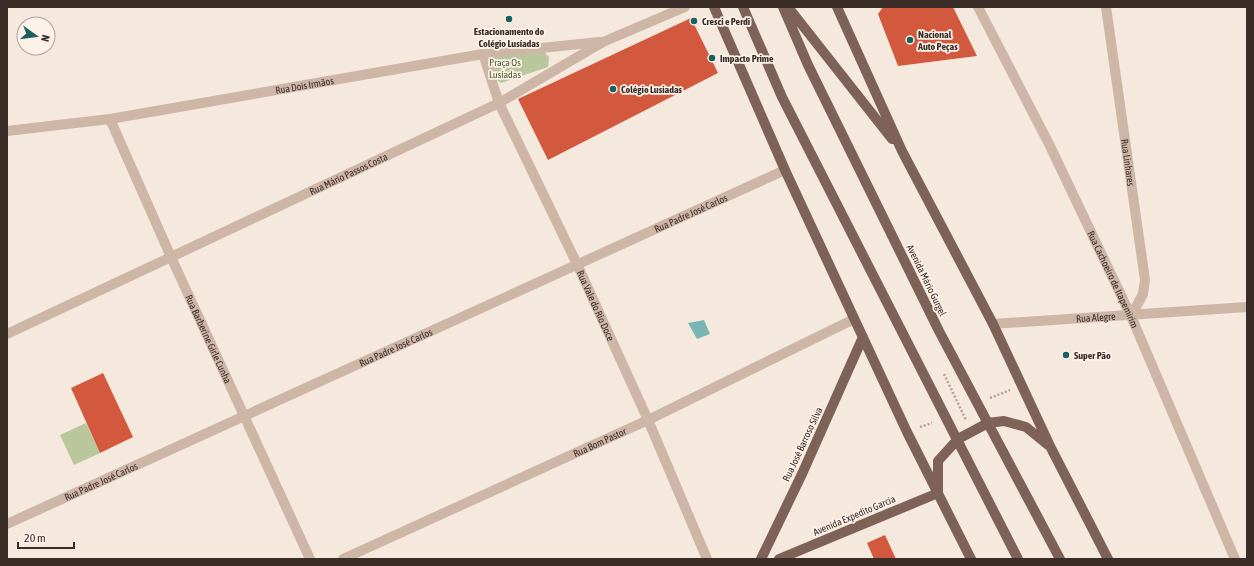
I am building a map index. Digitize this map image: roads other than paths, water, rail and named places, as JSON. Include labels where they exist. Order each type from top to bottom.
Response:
[{"type":"main road","points":[[714,7],[785,170],[854,319],[907,432],[971,559]]},
{"type":"main road","points":[[743,7],[782,97],[1018,559]]},
{"type":"main road","name":"Avenida Mário Gurgel","points":[[782,7],[828,107],[939,331],[1060,559]]},
{"type":"main road","points":[[788,7],[902,151]]},
{"type":"main road","points":[[837,7],[902,151],[992,324],[1051,448],[1108,559]]},
{"type":"main road","name":"Rua José Barroso Silva","points":[[761,559],[802,474],[863,337]]},
{"type":"main road","points":[[938,492],[938,461],[958,439],[988,423],[1004,421],[1026,427],[1051,448]]},
{"type":"main road","name":"Avenida Expedito Garcia","points":[[779,559],[938,492]]},
{"type":"street","name":"Rua Mário Passos Costa","points":[[7,334],[499,103],[602,42],[685,7]]},
{"type":"street","name":"Rua Cachoeiro de Itapemirim","points":[[978,7],[1049,144],[1131,316],[1234,559]]},
{"type":"street","name":"Rua Linhares","points":[[1106,7],[1144,280],[1142,294],[1131,316]]},
{"type":"street","name":"Rua Dois Irmãos","points":[[7,131],[110,119],[483,54],[602,42]]},
{"type":"street","name":"Rua Vale do Rio Doce","points":[[483,54],[499,103],[577,264],[648,420],[707,559]]},
{"type":"street","name":"Rua Barberine Girle Cunha","points":[[110,119],[171,257],[310,559]]},
{"type":"street","name":"Rua Padre José Carlos","points":[[7,524],[785,170]]},
{"type":"street","name":"Rua Alegre","points":[[992,324],[1131,316],[1247,307]]},
{"type":"street","name":"Rua Bom Pastor","points":[[343,559],[648,420],[854,319]]},
{"type":"water","points":[[704,320],[710,334],[697,339],[688,323]]},
{"type":"place","name":"Estacionamento do Colégio Lusíadas","points":[[509,19]]},
{"type":"place","name":"Cresci e Perdi","points":[[694,21]]},
{"type":"place","name":"Nacional Auto Peças","points":[[910,40]]},
{"type":"place","name":"Impacto Prime","points":[[712,58]]},
{"type":"place","name":"Colégio Lusiadas","points":[[613,89]]},
{"type":"place","name":"Super Pão","points":[[1066,355]]},
{"type":"park label","name":"Praça Os Lusíadas","points":[[505,68]]}]
